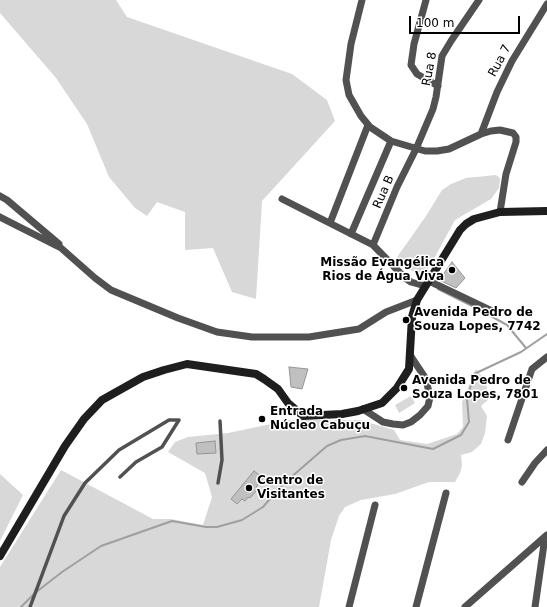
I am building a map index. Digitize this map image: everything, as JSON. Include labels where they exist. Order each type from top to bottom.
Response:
[{"type":"main road","points":[[0,556],[65,446],[84,419],[102,400],[143,377],[186,364],[256,374],[278,389],[288,403],[303,416],[342,414],[382,403],[397,388],[409,369],[412,317],[418,300],[460,230],[466,224],[482,216],[500,212],[547,211]]},
{"type":"street","points":[[362,0],[351,44],[346,80],[349,95],[354,105],[368,125],[380,135],[391,141],[416,149],[437,151],[481,134],[500,130],[513,133],[516,137],[516,142],[506,174],[500,212]]},
{"type":"street","points":[[426,0],[414,44],[411,64],[417,74],[438,86]]},
{"type":"street","name":"Rua 8","points":[[416,149],[433,110],[441,61],[446,49],[479,0]]},
{"type":"street","name":"Rua 7","points":[[481,134],[497,92],[512,61],[547,4]]},
{"type":"street","points":[[330,223],[368,125]]},
{"type":"street","points":[[352,234],[391,141]]},
{"type":"street","name":"Rua B","points":[[373,245],[397,187],[416,149]]},
{"type":"street","points":[[0,196],[7,200],[58,243],[61,248]]},
{"type":"street","points":[[282,199],[373,245],[405,278],[411,282],[427,283],[494,312]]},
{"type":"street","points":[[0,217],[61,248],[111,290],[178,318],[218,332],[252,337],[309,337],[359,329],[386,312],[418,300]]},
{"type":"street","points":[[363,409],[384,422],[403,425],[411,422],[428,406],[430,397],[426,379],[410,355]]},
{"type":"street","points":[[508,440],[532,369],[547,357]]},
{"type":"street","points":[[522,482],[534,463],[547,450]]},
{"type":"street","points":[[416,607],[446,493]]},
{"type":"street","points":[[349,607],[375,505]]},
{"type":"street","points":[[465,607],[546,536]]},
{"type":"street","points":[[535,607],[546,536]]},
{"type":"lane","points":[[30,607],[64,516],[85,483],[119,450],[169,420],[180,420],[162,447],[136,462],[120,477]]},
{"type":"lane","points":[[218,483],[222,460],[220,421]]},
{"type":"shaded area","points":[[0,0],[116,0],[127,17],[292,74],[327,100],[335,121],[262,201],[256,299],[232,292],[213,248],[185,250],[185,212],[157,202],[147,216],[135,208],[109,177],[87,124],[56,78],[0,13]]},
{"type":"shaded area","points":[[496,175],[500,178],[499,188],[491,199],[455,220],[430,266],[422,276],[402,266],[395,260],[426,216],[442,190],[451,184],[466,178]]},
{"type":"shaded area","points":[[476,369],[483,378],[487,387],[488,400],[481,406],[487,416],[485,433],[481,444],[472,452],[461,455],[462,465],[455,482],[429,482],[395,494],[361,500],[345,507],[339,516],[331,540],[319,607],[0,607],[0,567],[61,470],[153,519],[171,519],[203,525],[212,497],[205,473],[168,452],[175,442],[188,437],[228,433],[290,420],[360,420],[394,430],[400,440],[427,444],[457,434],[463,427],[462,402]]},
{"type":"shaded area","points":[[411,396],[415,403],[399,413],[395,405]]},
{"type":"shaded area","points":[[0,474],[23,495],[0,541]]},
{"type":"building","name":"Missão Evangélica Rios de Água Viva","points":[[452,262],[465,278],[456,288],[439,280]]},
{"type":"building","points":[[289,367],[308,369],[302,389],[291,387]]},
{"type":"building","points":[[215,441],[216,453],[197,454],[196,443]]},
{"type":"building","name":"Centro de Visitantes","points":[[254,471],[263,478],[256,487],[258,489],[250,498],[248,497],[245,501],[242,499],[237,504],[231,499]]},
{"type":"waterway","points":[[438,289],[507,325],[526,348]]},
{"type":"waterway","points":[[21,607],[35,593],[62,572],[101,546],[172,521],[206,527],[217,527],[242,520],[263,507],[282,485],[327,446],[341,440],[365,436],[433,449],[461,435],[469,422],[467,399],[474,374],[521,352],[547,334]]},
{"type":"place","name":"Missão Evangélica Rios de Água Viva","points":[[452,270]]},
{"type":"place","name":"Avenida Pedro de Souza Lopes, 7742","points":[[406,320]]},
{"type":"place","name":"Avenida Pedro de Souza Lopes, 7801","points":[[404,388]]},
{"type":"place","name":"Entrada Núcleo Cabuçu","points":[[262,419]]},
{"type":"place","name":"Centro de Visitantes","points":[[249,488]]}]
